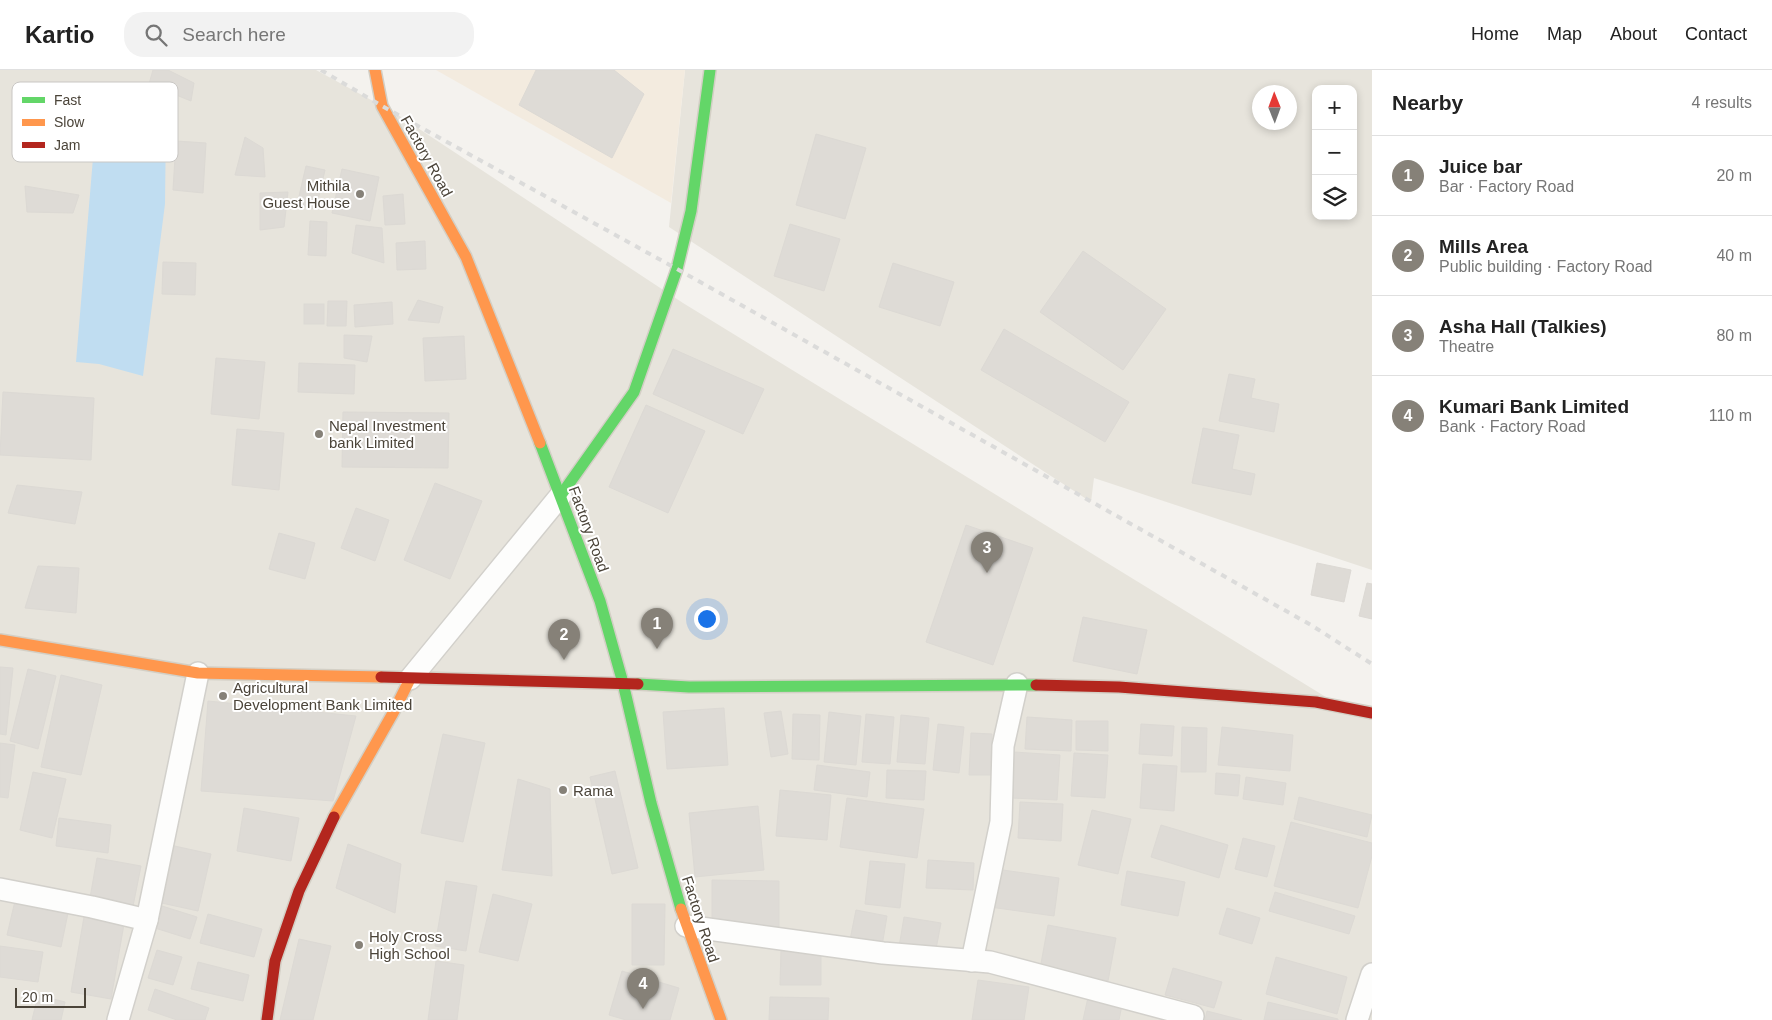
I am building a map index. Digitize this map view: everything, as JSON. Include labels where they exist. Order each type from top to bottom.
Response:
[{"type":"street","name":"Factory Road","points":[[375,70],[382,106],[466,257],[561,495],[600,601],[623,683],[651,804],[686,926],[721,1020]]},
{"type":"street","points":[[267,1020],[275,961],[299,892],[342,800],[393,713],[410,679],[561,495],[634,392],[677,269],[691,211],[710,70]]},
{"type":"street","points":[[0,640],[198,672],[410,679],[623,683],[699,687],[1017,684],[1119,687],[1316,702],[1372,713]]},
{"type":"street","points":[[118,1020],[147,920],[198,672]]},
{"type":"street","points":[[972,961],[1000,822],[1003,746],[1017,684]]},
{"type":"street","points":[[0,890],[92,907],[147,920]]},
{"type":"street","points":[[686,926],[883,953],[990,962],[1192,1016]]},
{"type":"street","points":[[1357,1020],[1372,974]]},
{"type":"shaded area","points":[[0,70],[316,70],[395,113],[683,303],[1352,713],[1372,719],[1372,1020],[0,1020]]},
{"type":"shaded area","points":[[436,70],[685,70],[671,203]]},
{"type":"shaded area","points":[[685,70],[1372,70],[1372,570],[1094,478],[1091,502],[669,227]]},
{"type":"water","points":[[93,162],[166,162],[165,204],[143,376],[99,364],[76,362]]},
{"type":"building","points":[[153,70],[168,70],[194,83],[191,101],[178,96],[178,82],[150,82]]},
{"type":"building","points":[[536,70],[614,70],[644,94],[612,158],[519,105]]},
{"type":"building","points":[[816,134],[866,148],[845,219],[796,205]]},
{"type":"building","points":[[245,137],[263,148],[265,177],[235,175]]},
{"type":"building","points":[[178,141],[206,143],[203,193],[173,190],[175,162],[178,162]]},
{"type":"building","points":[[306,166],[325,170],[316,209],[297,205]]},
{"type":"building","points":[[342,169],[379,177],[370,221],[332,213]]},
{"type":"building","points":[[25,186],[79,195],[73,213],[27,212]]},
{"type":"building","points":[[288,192],[284,227],[260,230],[260,193]]},
{"type":"building","points":[[403,194],[405,224],[385,225],[383,196]]},
{"type":"building","points":[[310,221],[327,222],[326,256],[308,255]]},
{"type":"building","points":[[790,224],[840,239],[824,291],[774,276]]},
{"type":"building","points":[[356,225],[382,228],[384,263],[352,253]]},
{"type":"building","points":[[425,241],[426,269],[397,270],[396,243]]},
{"type":"building","points":[[1083,251],[1166,309],[1123,370],[1040,312]]},
{"type":"building","points":[[163,262],[196,263],[195,295],[162,294]]},
{"type":"building","points":[[893,263],[954,282],[940,326],[879,307]]},
{"type":"building","points":[[418,300],[443,307],[439,323],[408,320]]},
{"type":"building","points":[[328,301],[347,301],[346,326],[327,326]]},
{"type":"building","points":[[392,302],[393,324],[355,327],[354,305]]},
{"type":"building","points":[[304,304],[324,304],[324,324],[304,324]]},
{"type":"building","points":[[1004,329],[1129,402],[1105,442],[981,370]]},
{"type":"building","points":[[344,335],[372,336],[367,362],[344,358]]},
{"type":"building","points":[[464,336],[466,379],[425,381],[423,338]]},
{"type":"building","points":[[673,349],[764,389],[743,434],[653,394]]},
{"type":"building","points":[[216,358],[265,362],[259,419],[211,414]]},
{"type":"building","points":[[299,363],[355,365],[354,394],[298,392]]},
{"type":"building","points":[[1229,374],[1255,379],[1251,398],[1279,404],[1274,432],[1219,421]]},
{"type":"building","points":[[3,392],[94,398],[91,460],[0,455]]},
{"type":"building","points":[[646,405],[705,431],[668,513],[609,487]]},
{"type":"building","points":[[343,412],[449,413],[448,468],[342,467]]},
{"type":"building","points":[[1203,428],[1239,435],[1232,469],[1255,474],[1251,495],[1192,483]]},
{"type":"building","points":[[237,429],[284,433],[279,490],[232,485]]},
{"type":"building","points":[[435,483],[482,501],[450,579],[404,560]]},
{"type":"building","points":[[17,485],[82,492],[75,524],[8,513]]},
{"type":"building","points":[[356,508],[389,520],[375,561],[341,548]]},
{"type":"building","points":[[966,525],[1033,548],[993,665],[926,642]]},
{"type":"building","points":[[279,533],[315,543],[305,579],[269,569]]},
{"type":"building","points":[[1317,563],[1351,570],[1344,602],[1311,595]]},
{"type":"building","points":[[38,566],[79,568],[76,613],[25,608]]},
{"type":"building","points":[[1367,583],[1372,584],[1372,619],[1359,616]]},
{"type":"building","points":[[1083,617],[1147,630],[1137,674],[1073,661]]},
{"type":"building","points":[[0,667],[13,668],[6,735],[0,734]]},
{"type":"building","points":[[28,669],[56,676],[38,749],[10,741]]},
{"type":"building","points":[[61,675],[102,685],[81,775],[41,767]]},
{"type":"building","points":[[208,701],[356,716],[333,801],[201,791]]},
{"type":"building","points":[[724,708],[728,765],[667,769],[663,712]]},
{"type":"building","points":[[781,711],[788,754],[771,757],[764,713]]},
{"type":"building","points":[[829,712],[861,716],[856,765],[824,762]]},
{"type":"building","points":[[793,714],[820,715],[819,760],[792,759]]},
{"type":"building","points":[[866,714],[894,717],[890,764],[862,762]]},
{"type":"building","points":[[901,715],[929,718],[925,764],[897,762]]},
{"type":"building","points":[[1027,717],[1072,720],[1071,751],[1025,749]]},
{"type":"building","points":[[1076,721],[1108,721],[1108,751],[1076,750]]},
{"type":"building","points":[[938,724],[964,727],[959,773],[933,770]]},
{"type":"building","points":[[1141,724],[1174,726],[1172,756],[1139,754]]},
{"type":"building","points":[[1182,727],[1207,728],[1206,772],[1181,772]]},
{"type":"building","points":[[1222,727],[1293,735],[1290,771],[1218,765]]},
{"type":"building","points":[[971,733],[992,734],[991,775],[969,775]]},
{"type":"building","points":[[443,734],[485,743],[463,842],[421,833]]},
{"type":"building","points":[[0,743],[15,745],[8,798],[0,797]]},
{"type":"building","points":[[1014,752],[1060,755],[1057,800],[1011,798]]},
{"type":"building","points":[[1074,753],[1108,755],[1105,798],[1071,796]]},
{"type":"building","points":[[1143,764],[1177,766],[1174,811],[1140,808]]},
{"type":"building","points":[[817,765],[870,772],[867,797],[814,790]]},
{"type":"building","points":[[887,770],[926,771],[924,800],[886,798]]},
{"type":"building","points":[[615,771],[638,868],[612,874],[590,777]]},
{"type":"building","points":[[33,772],[66,779],[52,838],[20,830]]},
{"type":"building","points":[[1216,773],[1240,775],[1238,796],[1215,794]]},
{"type":"building","points":[[1246,777],[1286,783],[1283,805],[1243,799]]},
{"type":"building","points":[[518,779],[550,789],[552,876],[502,870]]},
{"type":"building","points":[[780,790],[831,795],[827,840],[776,836]]},
{"type":"building","points":[[1299,797],[1372,815],[1367,837],[1294,819]]},
{"type":"building","points":[[847,798],[924,809],[917,858],[840,847]]},
{"type":"building","points":[[1020,802],[1063,804],[1061,841],[1018,838]]},
{"type":"building","points":[[758,806],[764,870],[695,877],[689,813]]},
{"type":"building","points":[[244,808],[299,818],[291,861],[237,851]]},
{"type":"building","points":[[1092,810],[1131,819],[1118,874],[1078,865]]},
{"type":"building","points":[[59,818],[111,825],[108,853],[56,846]]},
{"type":"building","points":[[1291,822],[1372,843],[1372,856],[1358,908],[1274,886]]},
{"type":"building","points":[[1161,825],[1228,845],[1219,878],[1151,857]]},
{"type":"building","points":[[1243,838],[1275,846],[1267,877],[1235,869]]},
{"type":"building","points":[[348,844],[401,864],[395,913],[336,888]]},
{"type":"building","points":[[170,845],[211,854],[198,911],[157,902]]},
{"type":"building","points":[[97,858],[141,866],[133,906],[90,898]]},
{"type":"building","points":[[928,860],[974,863],[973,890],[926,888]]},
{"type":"building","points":[[870,861],[905,864],[900,908],[865,904]]},
{"type":"building","points":[[996,869],[1059,878],[1054,916],[990,907]]},
{"type":"building","points":[[1127,871],[1185,882],[1178,916],[1121,905]]},
{"type":"building","points":[[712,880],[779,881],[779,927],[712,927]]},
{"type":"building","points":[[446,881],[477,886],[466,951],[435,946]]},
{"type":"building","points":[[1275,892],[1355,916],[1349,934],[1269,911]]},
{"type":"building","points":[[493,894],[532,904],[518,961],[479,952]]},
{"type":"building","points":[[15,901],[68,913],[61,947],[7,935]]},
{"type":"building","points":[[632,904],[665,904],[664,965],[632,965]]},
{"type":"building","points":[[162,906],[197,917],[190,939],[155,928]]},
{"type":"building","points":[[1227,908],[1260,918],[1252,944],[1219,934]]},
{"type":"building","points":[[856,910],[887,916],[882,946],[850,940]]},
{"type":"building","points":[[208,914],[262,929],[254,957],[200,943]]},
{"type":"building","points":[[84,917],[124,924],[111,999],[71,992]]},
{"type":"building","points":[[904,917],[941,923],[935,954],[899,947]]},
{"type":"building","points":[[1048,925],[1116,938],[1108,981],[1040,969]]},
{"type":"building","points":[[299,939],[331,946],[313,1020],[280,1020]]},
{"type":"building","points":[[0,946],[43,952],[38,982],[0,977]]},
{"type":"building","points":[[157,950],[182,957],[173,985],[148,978]]},
{"type":"building","points":[[781,950],[821,950],[821,985],[780,985]]},
{"type":"building","points":[[1276,957],[1347,977],[1337,1014],[1266,994]]},
{"type":"building","points":[[436,961],[464,965],[457,1020],[428,1020]]},
{"type":"building","points":[[198,962],[249,975],[243,1001],[191,989]]},
{"type":"building","points":[[1173,968],[1222,982],[1214,1008],[1165,995]]},
{"type":"building","points":[[622,971],[679,988],[670,1020],[626,1020],[609,1015]]},
{"type":"building","points":[[978,980],[1029,987],[1024,1020],[972,1020]]},
{"type":"building","points":[[155,989],[209,1008],[205,1020],[177,1020],[148,1010]]},
{"type":"building","points":[[1089,993],[1123,1000],[1119,1020],[1083,1020]]},
{"type":"building","points":[[38,995],[65,1002],[61,1020],[32,1020]]},
{"type":"building","points":[[770,997],[829,998],[828,1020],[769,1020]]},
{"type":"building","points":[[1268,1002],[1338,1019],[1338,1020],[1264,1020]]},
{"type":"building","points":[[1207,1011],[1242,1020],[1205,1020]]},
{"type":"railway","points":[[321,70],[382,106],[677,269],[1311,625],[1372,664]]},
{"type":"traffic: fast","points":[[561,495],[634,392],[677,269],[691,211],[710,70]]},
{"type":"traffic: fast","points":[[540,443],[600,601],[623,683],[651,803],[681,909]]},
{"type":"traffic: fast","points":[[638,684],[689,687],[1036,685]]},
{"type":"traffic: slow","points":[[375,70],[382,106],[466,257],[540,443]]},
{"type":"traffic: slow","points":[[0,640],[198,673],[381,677]]},
{"type":"traffic: slow","points":[[334,817],[393,713],[410,679]]},
{"type":"traffic: slow","points":[[681,909],[721,1020]]},
{"type":"traffic: jam","points":[[381,677],[638,684]]},
{"type":"traffic: jam","points":[[1036,685],[1119,687],[1316,702],[1372,713]]},
{"type":"traffic: jam","points":[[267,1020],[275,961],[299,891],[334,817]]},
{"type":"place","name":"Mithila Guest House","points":[[360,194]]},
{"type":"place","name":"Nepal Investment bank Limited","points":[[319,434]]},
{"type":"place","name":"Asha Hall (Talkies)","points":[[987,573]]},
{"type":"place","name":"Juice bar","points":[[657,649]]},
{"type":"place","name":"Mills Area","points":[[564,660]]},
{"type":"place","name":"Agricultural Development Bank Limited","points":[[223,696]]},
{"type":"place","name":"Rama","points":[[563,790]]},
{"type":"place","name":"Holy Cross High School","points":[[359,945]]},
{"type":"place","name":"Kumari Bank Limited","points":[[643,1009]]}]
